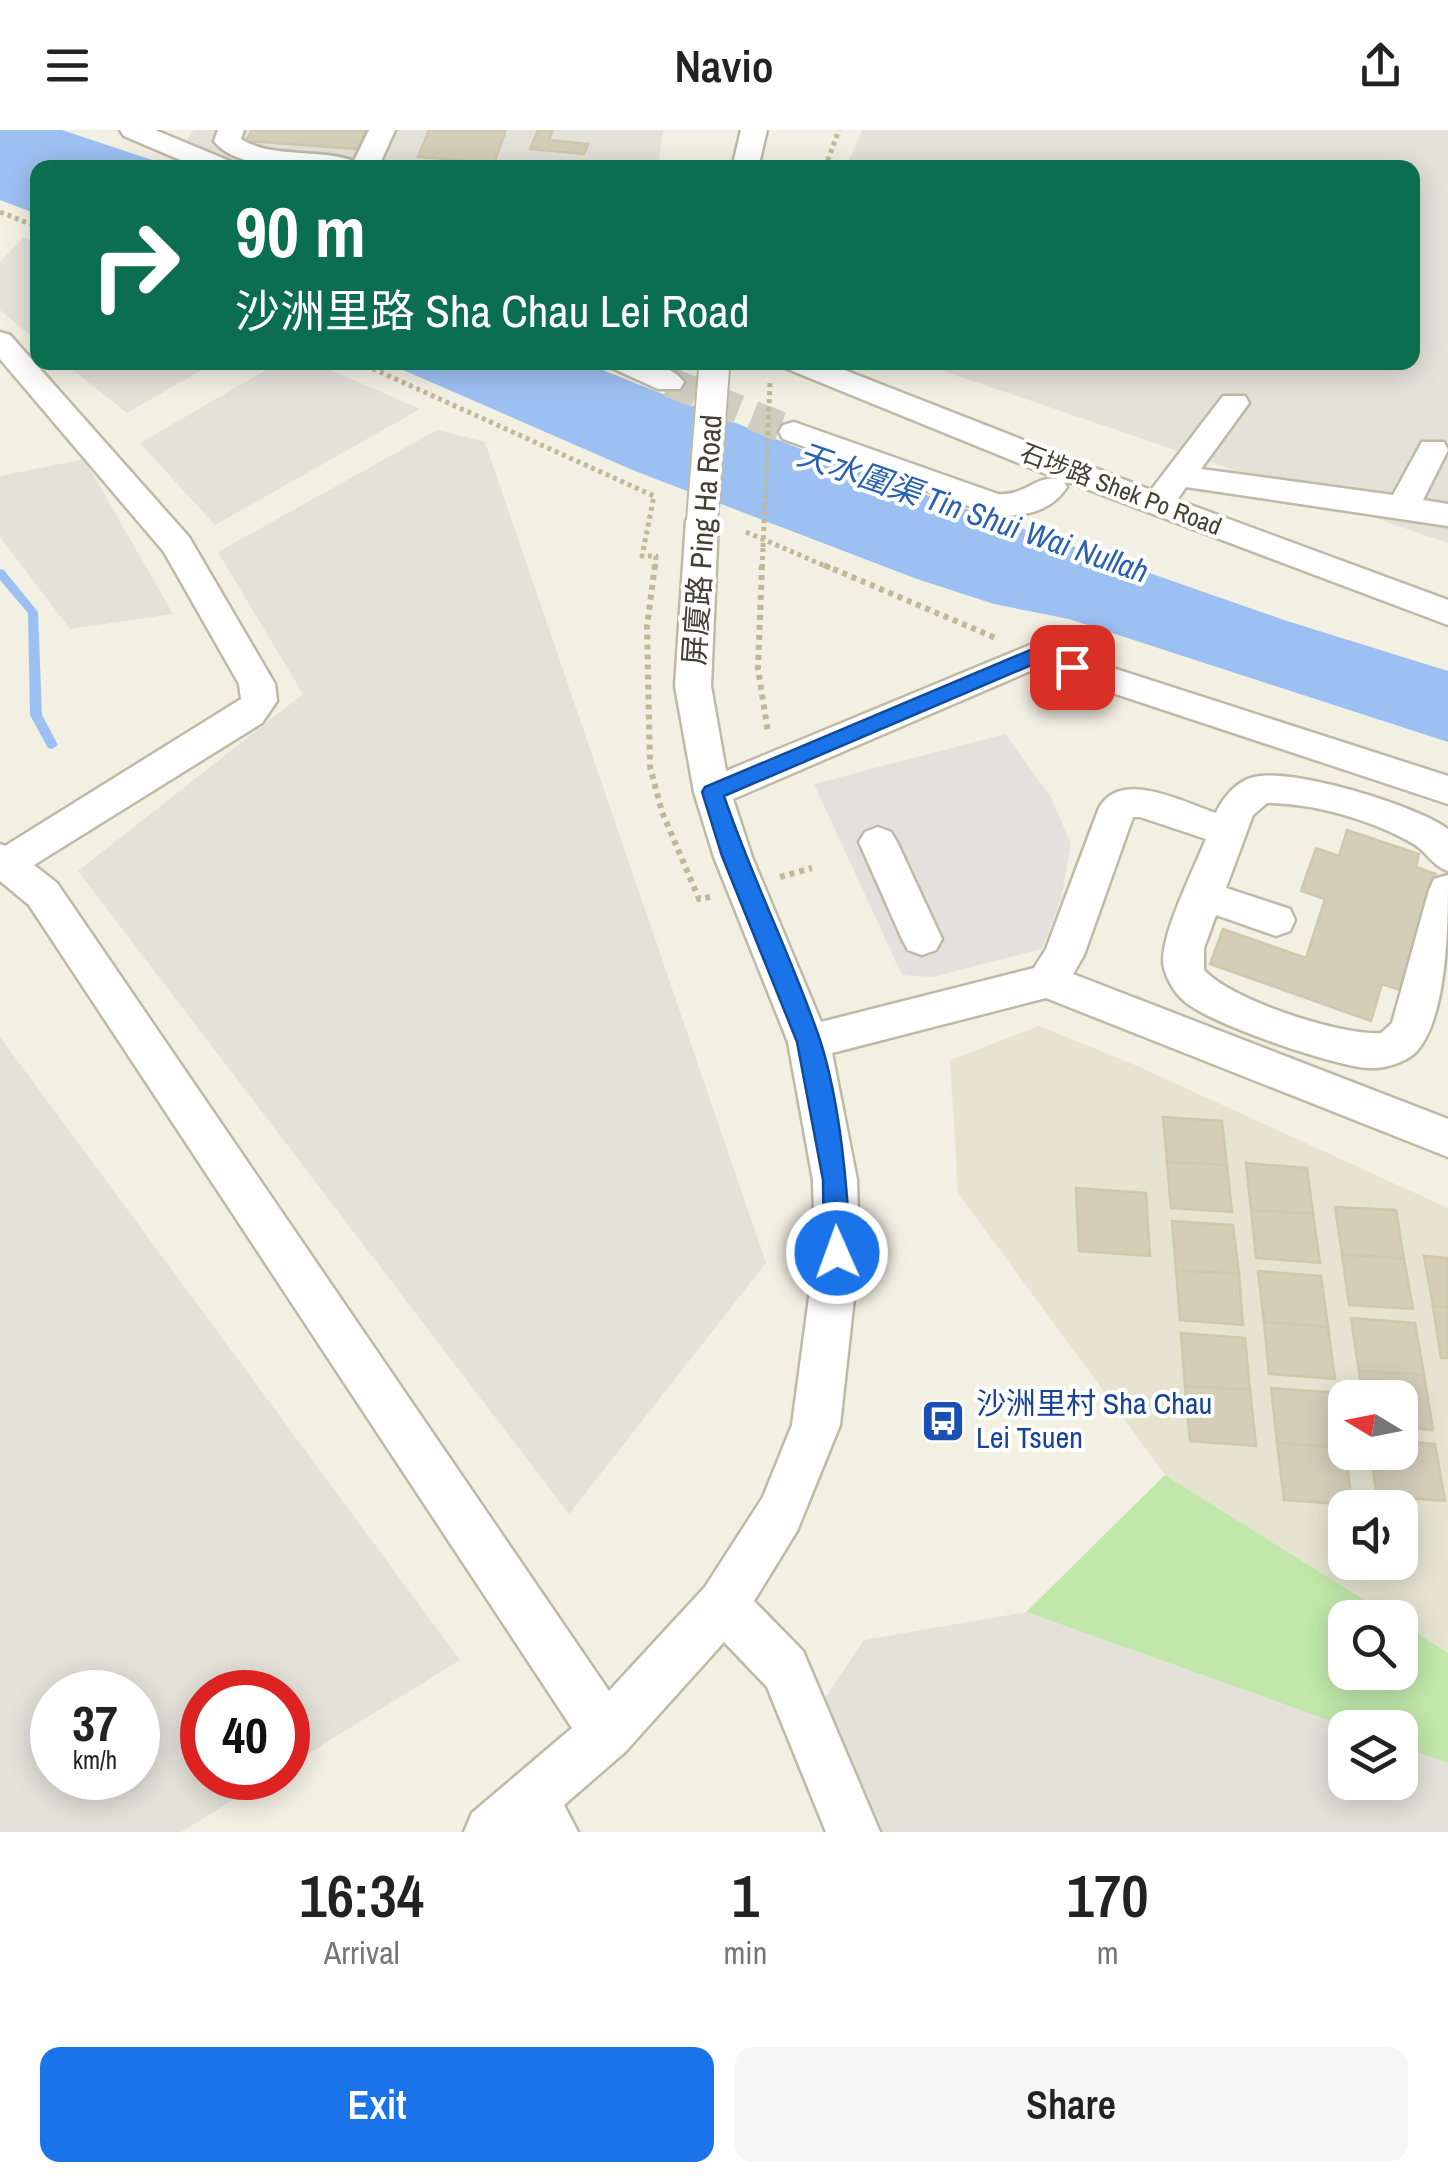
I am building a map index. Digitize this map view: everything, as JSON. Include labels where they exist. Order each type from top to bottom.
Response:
[{"type":"street","points":[[133,130],[204,160]]},
{"type":"street","points":[[231,130],[227,141],[231,148],[244,152],[329,160]]},
{"type":"street","points":[[368,160],[382,130]]},
{"type":"street","points":[[747,160],[754,130]]},
{"type":"street","points":[[0,340],[177,544],[256,684],[259,700],[249,714],[3,862],[43,894],[606,1733]]},
{"type":"street","points":[[641,370],[669,382]]},
{"type":"street","name":"屏廈路 Ping Ha Road","points":[[523,1822],[723,1605],[780,1514],[816,1425],[837,1253],[835,1180],[809,1042],[733,856],[712,792],[694,686],[715,370]]},
{"type":"street","name":"石埗路 Shek Po Road","points":[[817,370],[1448,613]]},
{"type":"street","points":[[1158,503],[1234,403]]},
{"type":"street","points":[[794,432],[994,504],[1016,506],[1033,502],[1051,487]]},
{"type":"street","points":[[1403,507],[1432,449]]},
{"type":"street","points":[[1180,476],[1448,515]]},
{"type":"street","points":[[712,792],[1035,655],[1448,790]]},
{"type":"street","points":[[1448,856],[1436,840],[1414,828],[1282,787],[1259,789],[1242,799],[1204,896],[1182,958],[1188,979],[1219,1002],[1330,1042],[1376,1052],[1399,1044],[1411,1027],[1448,890]]},
{"type":"street","points":[[1047,981],[1064,955],[1118,808],[1130,802],[1140,803],[1228,832]]},
{"type":"street","points":[[878,842],[922,939]]},
{"type":"street","points":[[1204,896],[1276,920]]},
{"type":"street","points":[[809,1042],[1047,981],[1448,1138]]},
{"type":"street","points":[[723,1605],[785,1669],[853,1832]]},
{"type":"path","points":[[828,160],[838,130]]},
{"type":"path","points":[[0,212],[30,223]]},
{"type":"path","points":[[376,370],[654,496],[642,556],[656,556]]},
{"type":"path","points":[[770,383],[760,717],[773,742]]},
{"type":"path","points":[[746,532],[1035,655]]},
{"type":"shaded area","points":[[193,130],[663,130],[659,160],[220,160],[185,145]]},
{"type":"shaded area","points":[[862,130],[1448,130],[1448,543],[941,370],[1420,370],[1420,160],[849,160]]},
{"type":"shaded area","points":[[24,237],[30,240],[30,335],[0,310],[0,262]]},
{"type":"shaded area","points":[[73,370],[202,370],[127,413]]},
{"type":"shaded area","points":[[266,370],[331,370],[420,409],[215,525],[140,443]]},
{"type":"shaded area","points":[[437,430],[485,442],[766,1263],[569,1514],[78,871],[303,694],[218,552]]},
{"type":"shaded area","points":[[84,459],[173,614],[70,629],[0,537],[0,476]]},
{"type":"shaded area","points":[[1005,734],[1051,797],[1071,844],[1061,900],[1042,949],[932,977],[902,975],[814,784]]},
{"type":"shaded area","points":[[1039,1026],[1135,1065],[1448,1208],[1448,1653],[1418,1634],[1418,1600],[1365,1600],[1333,1580],[1418,1580],[1418,1490],[1328,1490],[1328,1577],[1165,1475],[958,1193],[950,1060]]},
{"type":"shaded area","points":[[0,1037],[460,1660],[310,1752],[310,1670],[180,1670],[180,1800],[233,1800],[181,1832],[0,1832]]},
{"type":"shaded area","points":[[1026,1612],[1328,1720],[1328,1800],[1418,1800],[1418,1752],[1448,1763],[1448,1832],[836,1832],[804,1729],[864,1640]]},
{"type":"green space","points":[[1165,1475],[1365,1600],[1328,1600],[1328,1690],[1418,1690],[1418,1634],[1448,1653],[1448,1763],[1418,1752],[1418,1710],[1328,1710],[1328,1720],[1026,1612]]},
{"type":"water","points":[[0,130],[62,130],[152,160],[30,160],[30,211],[0,200]]},
{"type":"water","name":"天水圍渠 Tin Shui Wai Nullah","points":[[403,370],[603,370],[949,503],[1287,621],[1448,671],[1448,742],[1069,619],[994,604],[917,579],[635,471]]},
{"type":"building","points":[[252,130],[366,130],[357,149],[246,141]]},
{"type":"building","points":[[429,130],[506,130],[495,160],[418,157]]},
{"type":"building","points":[[538,130],[553,130],[549,140],[588,144],[584,154],[530,149]]},
{"type":"building","points":[[1347,830],[1419,854],[1416,867],[1436,874],[1403,991],[1382,984],[1371,1021],[1210,964],[1223,929],[1306,958],[1325,899],[1301,891],[1316,848],[1339,856]]},
{"type":"building","points":[[1163,1117],[1222,1121],[1227,1165],[1167,1162]]},
{"type":"building","points":[[1167,1162],[1227,1165],[1232,1212],[1171,1208]]},
{"type":"building","points":[[1246,1163],[1307,1168],[1313,1214],[1251,1210]]},
{"type":"building","points":[[1076,1188],[1146,1193],[1150,1256],[1079,1251]]},
{"type":"building","points":[[1335,1207],[1396,1210],[1404,1259],[1342,1254]]},
{"type":"building","points":[[1251,1210],[1313,1214],[1320,1263],[1256,1258]]},
{"type":"building","points":[[1172,1221],[1233,1225],[1239,1274],[1176,1270]]},
{"type":"building","points":[[1342,1254],[1404,1259],[1413,1309],[1349,1305]]},
{"type":"building","points":[[1424,1256],[1448,1258],[1448,1307],[1433,1306]]},
{"type":"building","points":[[1176,1270],[1239,1274],[1243,1325],[1180,1320]]},
{"type":"building","points":[[1258,1271],[1321,1276],[1328,1327],[1264,1322]]},
{"type":"building","points":[[1433,1306],[1448,1307],[1448,1358],[1441,1358]]},
{"type":"building","points":[[1351,1318],[1415,1323],[1424,1375],[1359,1371]]},
{"type":"building","points":[[1264,1322],[1328,1327],[1335,1379],[1269,1374]]},
{"type":"building","points":[[1181,1333],[1245,1338],[1250,1390],[1185,1386]]},
{"type":"building","points":[[1359,1371],[1424,1375],[1433,1430],[1418,1429],[1418,1380],[1360,1380]]},
{"type":"building","points":[[1185,1386],[1250,1390],[1256,1446],[1190,1441]]},
{"type":"building","points":[[1271,1388],[1328,1392],[1328,1447],[1277,1443]]},
{"type":"building","points":[[1277,1443],[1328,1447],[1328,1470],[1348,1470],[1350,1490],[1328,1490],[1328,1503],[1284,1500]]},
{"type":"building","points":[[1418,1443],[1435,1444],[1445,1501],[1418,1499],[1418,1490],[1376,1490],[1373,1470],[1418,1470]]},
{"type":"waterway","points":[[0,573],[33,612],[36,715],[52,745]]},
{"type":"tunnel","points":[[669,382],[794,432]]},
{"type":"place","name":"沙洲里村 Sha Chau Lei Tsuen","points":[[943,1421]]},
{"type":"route","points":[[837,1253],[835,1180],[809,1042],[733,856],[712,792],[1035,655],[1072,667]]}]
